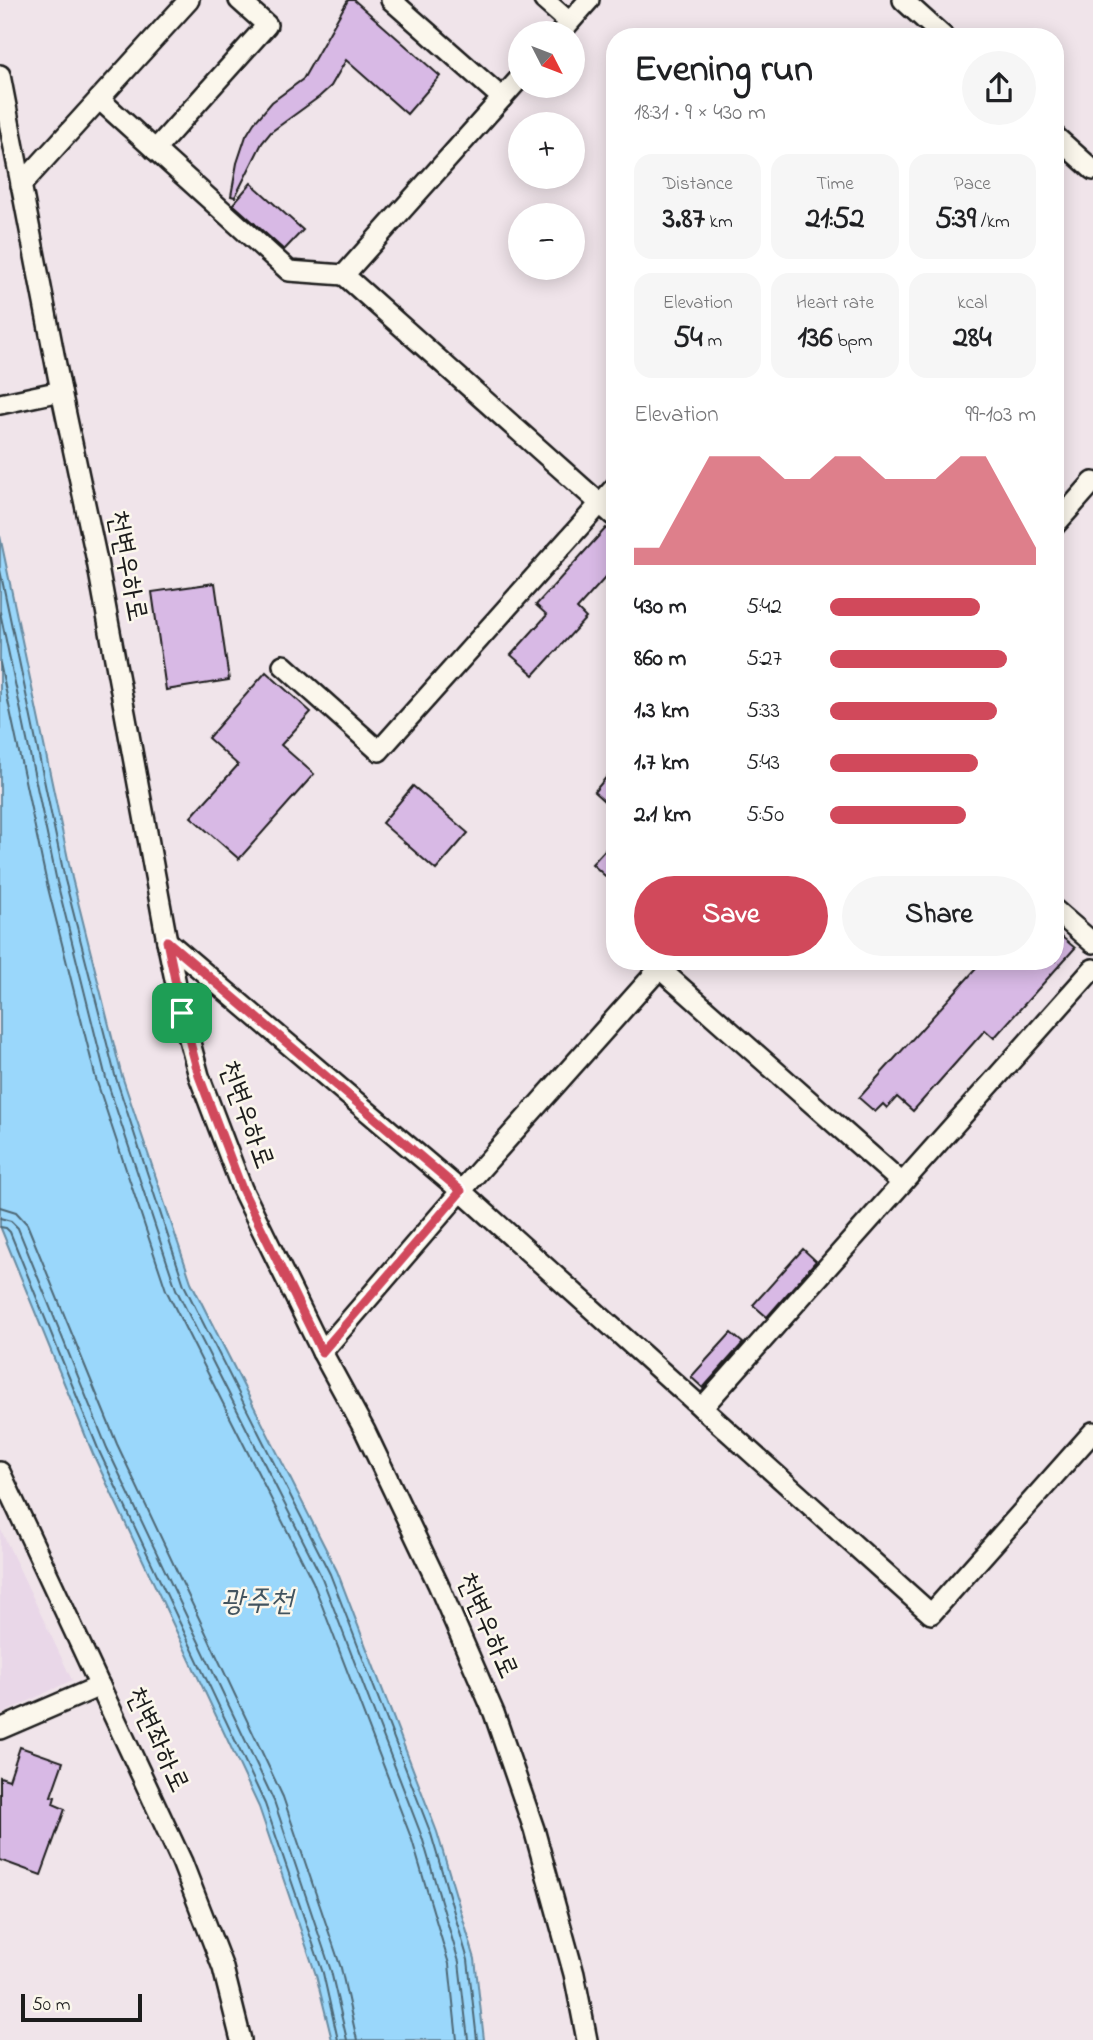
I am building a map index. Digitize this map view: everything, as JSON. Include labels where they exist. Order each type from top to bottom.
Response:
[{"type":"street","points":[[21,185],[189,0]]},
{"type":"street","points":[[155,150],[267,25],[239,0]]},
{"type":"street","points":[[391,0],[502,98]]},
{"type":"street","points":[[570,21],[589,0]]},
{"type":"street","points":[[903,0],[934,28]]},
{"type":"street","points":[[552,2],[561,21]]},
{"type":"street","name":"천변우하로","points":[[0,75],[97,561],[167,941],[199,1076],[242,1189],[322,1352],[365,1431],[494,1713],[534,1829],[574,1975],[587,2040]]},
{"type":"street","points":[[344,275],[508,91]]},
{"type":"street","points":[[99,99],[289,271],[344,275],[606,509]]},
{"type":"street","points":[[1064,144],[1093,170]]},
{"type":"street","points":[[0,404],[61,391]]},
{"type":"street","points":[[1064,515],[1093,482]]},
{"type":"street","points":[[283,665],[379,751],[606,511]]},
{"type":"street","points":[[1064,918],[1093,943]]},
{"type":"street","points":[[167,941],[461,1191],[931,1614],[1093,1432]]},
{"type":"street","points":[[702,1408],[1093,969]]},
{"type":"street","points":[[322,1352],[461,1191],[659,970]]},
{"type":"street","points":[[668,970],[902,1183]]},
{"type":"street","name":"천변좌하로","points":[[0,1472],[182,1861],[223,1968],[241,2040]]},
{"type":"street","points":[[0,1729],[100,1686]]},
{"type":"shaded area","points":[[0,1528],[72,1680],[0,1715]]},
{"type":"water","name":"광주천","points":[[0,536],[72,878],[121,1073],[191,1282],[337,1571],[437,1832],[475,1959],[484,2040],[332,2040],[316,1975],[259,1807],[93,1454],[0,1226]]},
{"type":"building","points":[[348,0],[354,0],[440,76],[407,114],[346,60],[331,86],[271,132],[262,143],[235,197],[231,196],[237,163],[246,136],[272,102],[303,79]]},
{"type":"building","points":[[251,183],[303,230],[284,250],[233,204]]},
{"type":"building","points":[[606,528],[606,577],[577,609],[586,618],[534,675],[511,655],[547,615],[536,605]]},
{"type":"building","points":[[215,583],[229,680],[166,690],[152,592]]},
{"type":"building","points":[[266,672],[311,712],[281,745],[314,774],[239,859],[191,817],[238,765],[208,738]]},
{"type":"building","points":[[606,778],[606,803],[594,792]]},
{"type":"building","points":[[413,786],[468,833],[436,870],[382,823]]},
{"type":"building","points":[[606,849],[606,877],[592,864]]},
{"type":"building","points":[[1064,939],[1075,948],[1064,960]]},
{"type":"building","points":[[975,970],[1055,970],[994,1038],[985,1030],[913,1111],[897,1097],[887,1108],[883,1104],[875,1112],[859,1098]]},
{"type":"building","points":[[803,1249],[816,1261],[767,1317],[753,1305]]},
{"type":"building","points":[[731,1333],[743,1343],[703,1388],[691,1377]]},
{"type":"building","points":[[20,1747],[63,1762],[51,1796],[55,1797],[53,1804],[65,1809],[41,1875],[0,1860],[0,1777],[9,1780]]},
{"type":"route","points":[[167,941],[461,1191],[322,1352],[242,1189],[199,1076],[182,1013],[167,941]]}]
